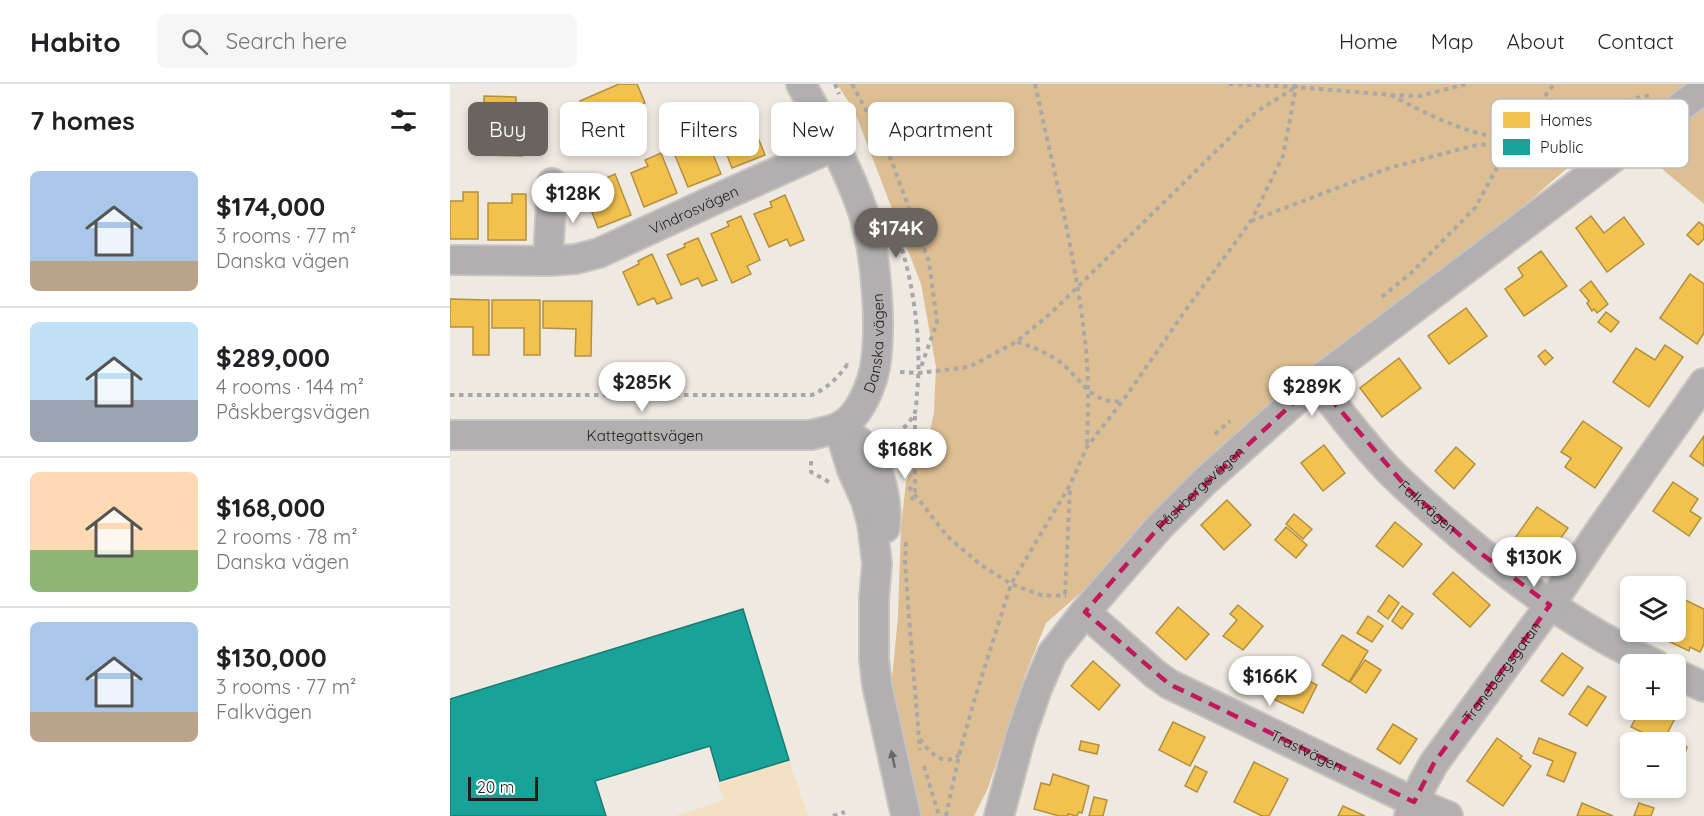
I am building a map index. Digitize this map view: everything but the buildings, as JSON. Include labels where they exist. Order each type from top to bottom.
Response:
[{"type":"street","name":"Danska vägen","points":[[801,84],[811,102]]},
{"type":"street","name":"Påskbergsvägen","points":[[1689,100],[1704,89]]},
{"type":"street","name":"Vindrosvägen","points":[[450,260],[548,261],[576,259],[599,253],[813,156]]},
{"type":"street","name":"Danska vägen","points":[[839,428],[852,418],[862,403],[874,370],[877,352],[875,277],[871,246],[864,214],[840,156]]},
{"type":"street","name":"Påskbergsvägen","points":[[999,816],[1036,689],[1075,603],[1160,526],[1205,481],[1316,382],[1599,168]]},
{"type":"street","points":[[548,261],[552,183]]},
{"type":"street","name":"Falkvägen","points":[[1316,382],[1383,465],[1479,552],[1550,605],[1602,637],[1635,654]]},
{"type":"street","name":"Tranebergsgatan","points":[[1412,809],[1434,763],[1550,605],[1704,383]]},
{"type":"street","points":[[839,428],[872,523],[877,564],[874,599],[874,659],[877,685],[906,816]]},
{"type":"street","name":"Kattegattsvägen","points":[[450,435],[811,435],[839,428]]},
{"type":"street","name":"Trastvägen","points":[[1075,603],[1169,684],[1412,809],[1448,816]]},
{"type":"street","points":[[1686,679],[1704,687]]},
{"type":"path","points":[[852,84],[887,149],[929,261],[937,322],[919,373]]},
{"type":"path","points":[[1043,84],[1035,84],[1078,287],[1086,352],[1087,447]]},
{"type":"path","points":[[1229,84],[1295,85],[1419,96],[1467,84]]},
{"type":"path","points":[[1543,99],[1554,84]]},
{"type":"path","points":[[450,395],[812,395],[825,389],[839,377],[846,365],[874,370],[919,373],[969,367],[1016,342],[1051,313],[1256,112],[1295,85]]},
{"type":"path","points":[[946,816],[974,700],[1011,584],[1070,485],[1087,447],[1251,221],[1283,156],[1295,85]]},
{"type":"path","points":[[1390,95],[1423,112],[1467,130],[1491,135]]},
{"type":"path","points":[[1630,99],[1653,95]]},
{"type":"path","points":[[1251,221],[1389,168],[1491,143]]},
{"type":"path","points":[[1374,303],[1411,273],[1475,208],[1497,168]]},
{"type":"path","points":[[1016,342],[1043,351],[1070,370],[1095,396],[1104,401],[1122,401]]},
{"type":"path","points":[[908,503],[915,495],[915,412]]},
{"type":"path","points":[[1213,436],[1230,421]]},
{"type":"path","points":[[903,480],[947,536],[981,565],[1011,584],[1041,595],[1075,603]]},
{"type":"path","points":[[1070,485],[1075,603]]},
{"type":"path","points":[[906,538],[906,584],[918,737],[921,758],[939,816]]},
{"type":"path","points":[[1073,586],[1075,603]]},
{"type":"path","points":[[918,737],[927,750],[938,758],[946,761],[953,760],[959,755]]},
{"type":"path","points":[[833,816],[845,812]]},
{"type":"highlighted area","points":[[1316,382],[1409,490],[1479,552],[1550,605],[1434,763],[1414,802],[1169,684],[1085,612],[1160,526]]},
{"type":"shaded area","points":[[837,84],[1704,84],[1704,204],[1661,168],[1689,168],[1689,99],[1491,99],[1491,168],[1567,168],[1046,623],[1024,678],[988,788],[974,816],[920,816],[890,699],[898,617],[901,527],[906,482],[928,439],[934,413],[936,367],[921,284],[872,156],[1014,156],[1014,102],[868,102],[868,146],[856,115],[856,102],[849,102]]},
{"type":"shaded area","points":[[789,760],[808,816],[675,816],[724,800],[718,784]]}]
